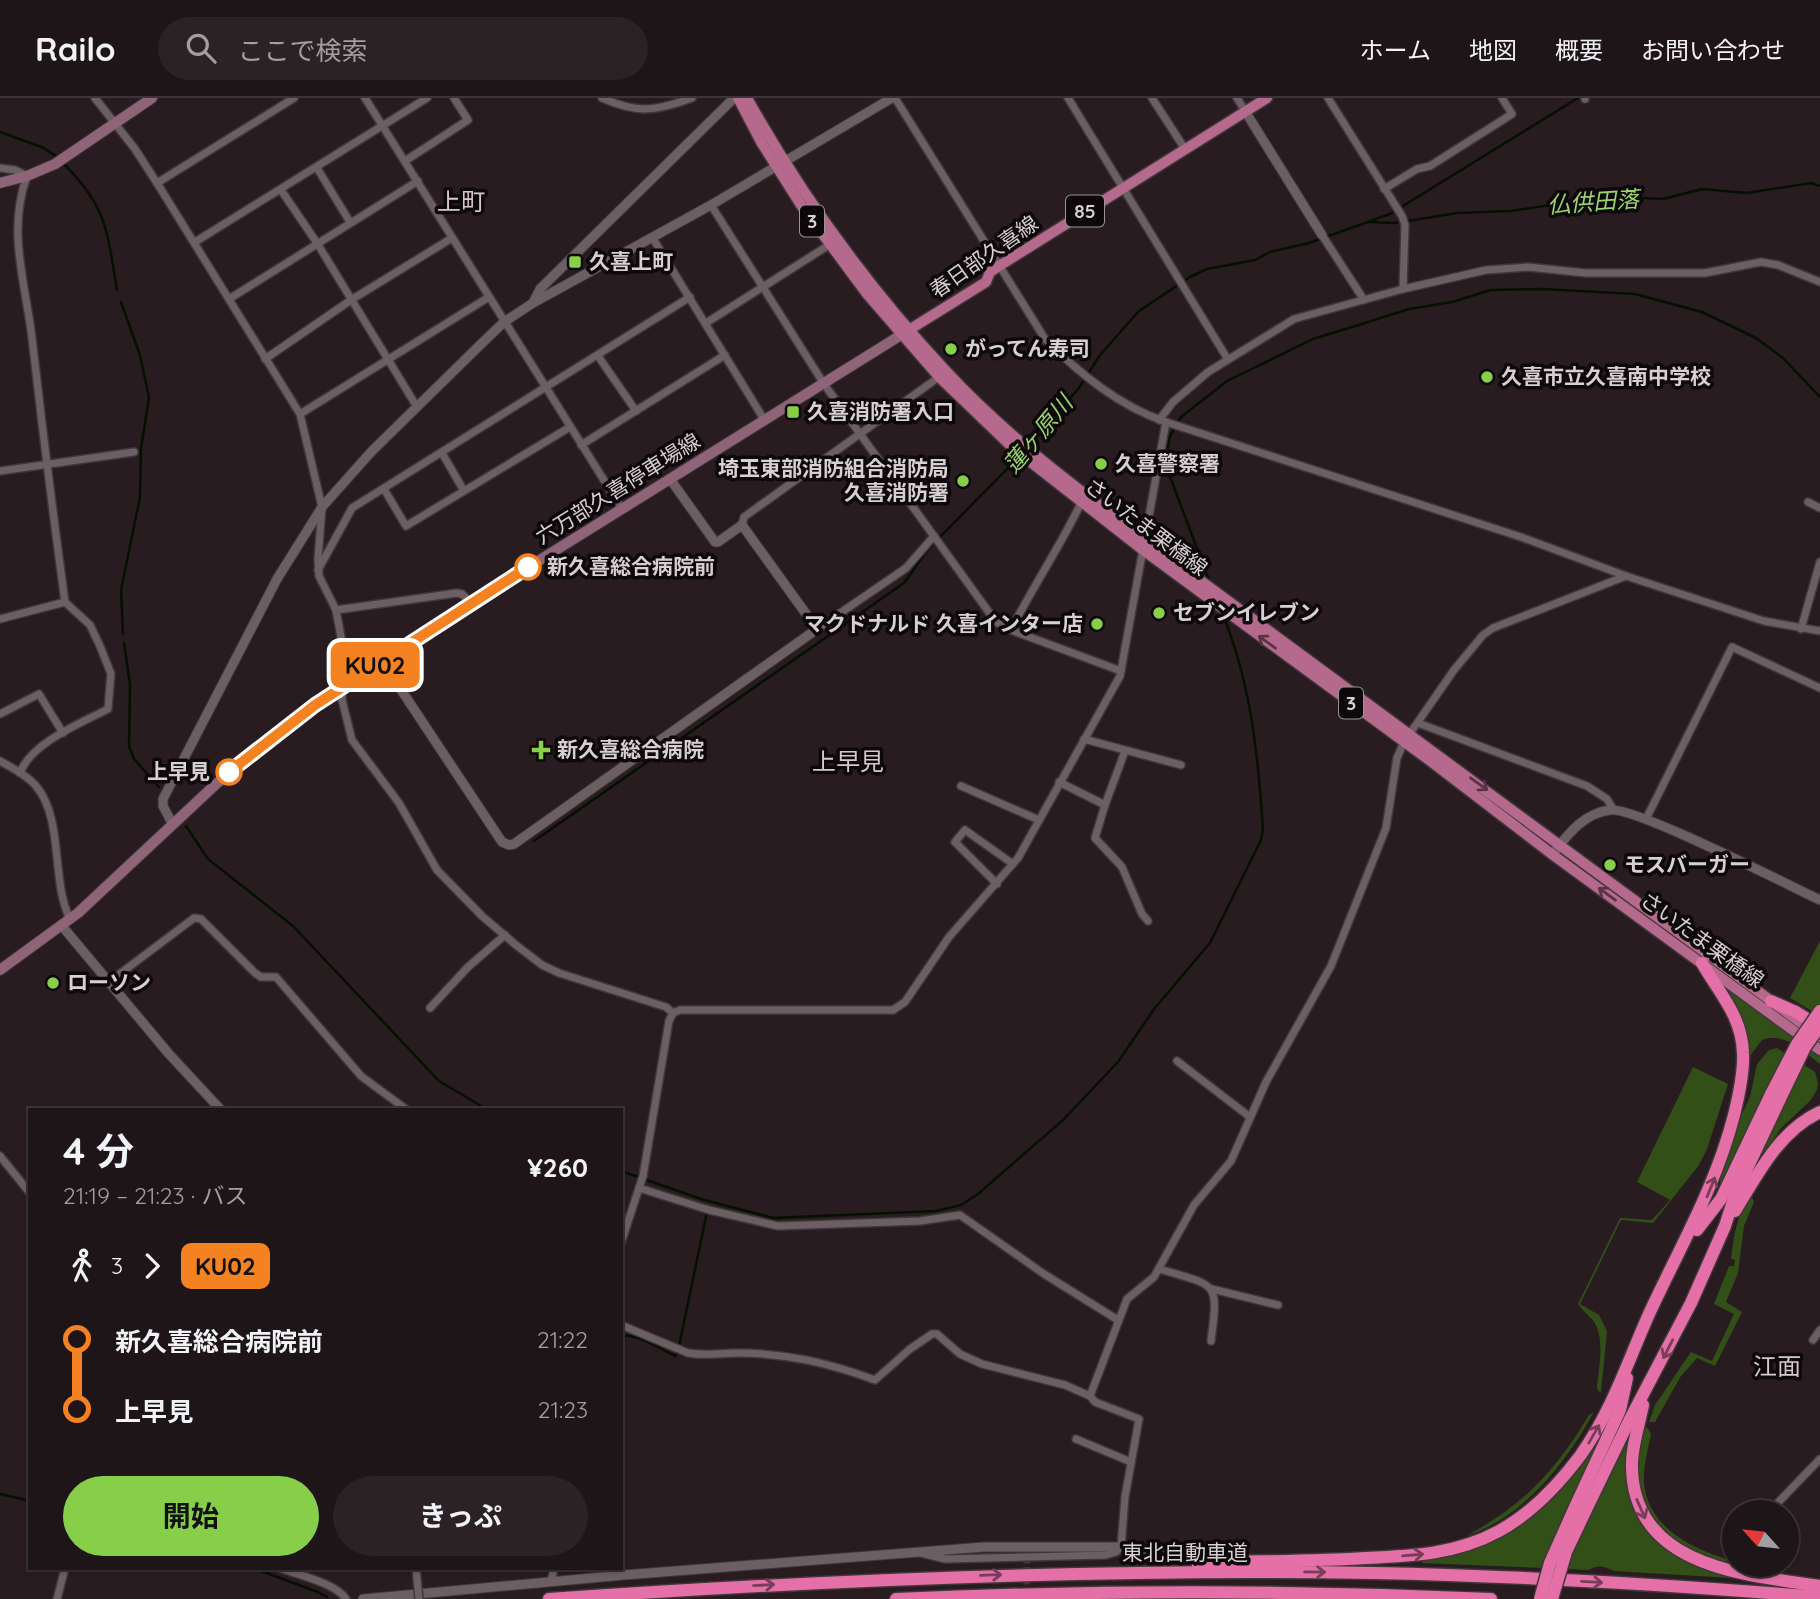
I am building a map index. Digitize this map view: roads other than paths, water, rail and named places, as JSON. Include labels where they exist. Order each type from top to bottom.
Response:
[{"type":"highway","points":[[1149,1572],[1224,1562],[1416,1556],[1450,1551],[1487,1537],[1527,1511],[1579,1456],[1602,1418],[1631,1359],[1660,1290],[1708,1194],[1726,1149],[1744,1063],[1741,1034],[1734,1014],[1702,963]]},
{"type":"highway","points":[[1682,1249],[1721,1199],[1776,1096],[1820,1027],[1771,1001]]},
{"type":"highway","points":[[1540,1599],[1550,1563],[1645,1395],[1691,1303],[1725,1226],[1736,1192],[1797,1044],[1820,1011]]},
{"type":"highway","points":[[1725,1226],[1778,1146],[1805,1120],[1820,1112]]},
{"type":"highway","points":[[1552,1599],[1580,1509],[1620,1410],[1631,1359]]},
{"type":"highway","points":[[1645,1395],[1632,1466],[1634,1492],[1644,1518],[1661,1539],[1688,1556],[1707,1563],[1749,1574],[1820,1586]]},
{"type":"highway","name":"東北自動車道","points":[[549,1599],[888,1579],[1149,1572],[1377,1573],[1705,1588],[1820,1597]]},
{"type":"highway","name":"東北自動車道","points":[[896,1599],[1102,1592],[1378,1594],[1491,1599]]},
{"type":"highway","points":[[1378,1594],[1404,1599]]},
{"type":"main road","points":[[0,183],[27,176],[65,158],[152,98]]},
{"type":"main road","name":"さいたま栗橋線","points":[[736,98],[829,245],[905,332],[1021,442],[1144,545]]},
{"type":"main road","name":"さいたま栗橋線","points":[[747,98],[780,164],[939,377],[1014,449],[1081,503],[1144,545],[1407,738],[1561,844],[1820,1037]]},
{"type":"main road","name":"春日部久喜線","points":[[905,332],[986,282],[990,272],[999,266],[1267,98]]},
{"type":"main road","name":"六万部久喜停車場線","points":[[0,970],[66,923],[172,823],[269,739],[341,687],[905,332]]},
{"type":"main road","name":"さいたま栗橋線","points":[[1407,738],[1553,855],[1820,1050]]},
{"type":"street","points":[[95,98],[135,149],[300,414],[322,507],[318,570],[336,610],[341,636],[342,700],[352,740],[399,803],[437,870],[505,935],[542,965],[559,973],[666,1007],[673,1013]]},
{"type":"street","points":[[157,183],[295,98]]},
{"type":"street","points":[[365,98],[622,509]]},
{"type":"street","points":[[195,242],[427,98]]},
{"type":"street","points":[[405,161],[468,120],[454,98]]},
{"type":"street","points":[[602,98],[642,110],[661,108],[692,98]]},
{"type":"street","points":[[533,303],[540,289],[736,98]]},
{"type":"street","points":[[172,823],[163,806],[163,799],[277,579],[322,507],[358,466],[504,322],[894,98],[1045,339],[1126,406],[1163,421],[1521,537],[1626,576],[1764,621],[1820,631]]},
{"type":"street","points":[[1068,98],[1227,358]]},
{"type":"street","points":[[1152,98],[1185,149]]},
{"type":"street","points":[[1237,98],[1364,300]]},
{"type":"street","points":[[1328,98],[1398,207],[1405,225],[1403,289]]},
{"type":"street","points":[[1384,189],[1417,169],[1430,166],[1512,114],[1502,98]]},
{"type":"street","points":[[317,167],[350,222]]},
{"type":"street","points":[[0,168],[15,170],[27,176],[19,198],[16,230],[65,602],[90,625],[111,674],[108,709],[63,733],[24,763],[20,773]]},
{"type":"street","points":[[229,299],[418,181]]},
{"type":"street","points":[[281,190],[317,243],[417,407]]},
{"type":"street","points":[[711,205],[824,384],[996,622],[1121,671]]},
{"type":"street","points":[[652,237],[765,421]]},
{"type":"street","points":[[265,359],[351,300],[452,238]]},
{"type":"street","points":[[706,323],[829,245]]},
{"type":"street","points":[[623,1236],[641,1182],[666,1033],[673,1013],[680,1010],[893,1010],[905,1002],[949,937],[1013,864],[1121,671],[1163,421],[1173,402],[1227,358],[1294,320],[1403,289],[1486,270],[1528,267],[1586,273],[1705,273],[1761,262],[1782,266],[1820,282]]},
{"type":"street","points":[[300,414],[489,297]]},
{"type":"street","points":[[318,570],[352,508],[690,298]]},
{"type":"street","points":[[581,445],[725,355]]},
{"type":"street","points":[[598,356],[636,411]]},
{"type":"street","points":[[670,479],[715,542],[742,525],[744,517],[939,377]]},
{"type":"street","points":[[384,489],[407,526],[570,427]]},
{"type":"street","points":[[0,471],[134,452]]},
{"type":"street","points":[[442,453],[464,491]]},
{"type":"street","points":[[1808,502],[1820,508]]},
{"type":"street","points":[[1012,629],[1034,584],[1060,545],[1081,503]]},
{"type":"street","points":[[742,525],[817,629]]},
{"type":"street","points":[[382,661],[502,842],[509,845],[906,568],[934,537]]},
{"type":"street","points":[[1801,629],[1820,562]]},
{"type":"street","points":[[1090,1396],[1129,1296],[1148,1283],[1160,1269],[1194,1205],[1231,1161],[1272,1071],[1331,966],[1373,866],[1390,816],[1397,758],[1407,738],[1454,670],[1483,635],[1493,628],[1626,576]]},
{"type":"street","points":[[336,610],[457,593],[471,603]]},
{"type":"street","points":[[0,619],[65,602]]},
{"type":"street","points":[[1646,819],[1731,647],[1820,688]]},
{"type":"street","points":[[0,713],[39,694],[63,733]]},
{"type":"street","points":[[1418,723],[1587,786],[1607,799],[1613,809]]},
{"type":"street","points":[[1084,738],[1181,765]]},
{"type":"street","points":[[1125,751],[1095,838],[1122,867],[1142,914],[1148,920]]},
{"type":"street","points":[[0,761],[36,786],[45,800],[56,850],[66,923],[108,982],[219,1108]]},
{"type":"street","points":[[1059,782],[1105,805]]},
{"type":"street","points":[[961,786],[1039,820]]},
{"type":"street","points":[[1553,855],[1585,819],[1613,809],[1646,819],[1820,901]]},
{"type":"street","points":[[996,884],[955,842],[965,830],[1013,864]]},
{"type":"street","points":[[108,982],[194,918],[201,919],[255,974],[261,977],[276,976],[361,1076],[404,1108]]},
{"type":"street","points":[[430,1008],[468,967],[505,935]]},
{"type":"street","points":[[1177,1060],[1250,1117]]},
{"type":"street","points":[[0,1156],[28,1191]]},
{"type":"street","points":[[641,1182],[709,1210],[778,1226],[920,1221],[960,1216],[1044,1275],[1118,1320]]},
{"type":"street","points":[[1160,1269],[1202,1282],[1212,1289],[1278,1306]]},
{"type":"street","points":[[1211,1341],[1216,1306],[1212,1289]]},
{"type":"street","points":[[623,1326],[688,1353],[806,1358],[875,1380],[910,1349],[932,1334],[960,1354],[982,1364],[1065,1385],[1090,1396],[1095,1402],[1139,1419],[1121,1547]]},
{"type":"street","points":[[1813,1340],[1820,1330]]},
{"type":"street","points":[[1076,1439],[1131,1462]]},
{"type":"street","points":[[1781,1500],[1820,1459]]},
{"type":"street","points":[[363,1599],[985,1547],[1121,1547],[1161,1553]]},
{"type":"street","points":[[57,1599],[64,1570]]},
{"type":"street","points":[[285,1570],[330,1586],[341,1592],[346,1599]]},
{"type":"street","points":[[416,1570],[419,1599]]},
{"type":"street","points":[[551,1582],[554,1570]]},
{"type":"waterway","name":"蓮ヶ原川","points":[[1030,444],[1079,388],[1100,355],[1139,311],[1190,277],[1207,269],[1255,260],[1270,252],[1309,243],[1390,214],[1578,98]]},
{"type":"waterway","points":[[0,132],[44,148],[57,157]]},
{"type":"waterway","points":[[64,164],[89,194],[103,222],[117,290]]},
{"type":"waterway","name":"仏供田落","points":[[1369,222],[1395,223],[1457,213],[1510,211],[1599,198],[1663,199],[1702,189],[1747,193],[1811,183],[1820,186]]},
{"type":"waterway","points":[[1210,583],[1169,474],[1167,451],[1170,436],[1181,417],[1227,381],[1313,339],[1409,309],[1452,302],[1491,290],[1543,289],[1635,294],[1702,312],[1756,338],[1783,358],[1820,397]]},
{"type":"waterway","points":[[121,302],[140,355],[149,398],[141,448],[140,497],[121,590],[123,634]]},
{"type":"waterway","name":"蓮ヶ原川","points":[[534,841],[904,583],[929,548],[1019,457]]},
{"type":"waterway","points":[[623,1172],[701,1199],[773,1218],[936,1211],[961,1205],[978,1194],[1063,1120],[1118,1062],[1154,1009],[1210,943],[1261,840],[1261,801],[1252,720],[1233,641],[1223,615]]},
{"type":"waterway","points":[[124,643],[130,684],[129,746],[134,759],[159,787]]},
{"type":"waterway","points":[[186,826],[208,859],[293,926],[439,1081],[485,1108]]},
{"type":"waterway","points":[[679,1346],[707,1212]]},
{"type":"waterway","points":[[623,1336],[642,1339],[675,1356],[677,1353]]},
{"type":"waterway","points":[[0,1494],[28,1501]]},
{"type":"waterway","points":[[258,1570],[327,1597]]},
{"type":"tunnel","points":[[1027,1557],[1027,1595]]},
{"type":"place","name":"久喜上町","points":[[575,262]]},
{"type":"place","name":"がってん寿司","points":[[951,349]]},
{"type":"place","name":"久喜市立久喜南中学校","points":[[1487,377]]},
{"type":"place","name":"久喜消防署入口","points":[[793,412]]},
{"type":"place","name":"久喜警察署","points":[[1101,464]]},
{"type":"place","name":"埼玉東部消防組合消防局 久喜消防署","points":[[963,481]]},
{"type":"place","name":"新久喜総合病院前","points":[[528,567]]},
{"type":"place","name":"セブンイレブン","points":[[1159,613]]},
{"type":"place","name":"マクドナルド 久喜インター店","points":[[1097,624]]},
{"type":"place","name":"新久喜総合病院","points":[[541,750]]},
{"type":"place","name":"上早見","points":[[229,772]]},
{"type":"place","name":"モスバーガー","points":[[1610,865]]},
{"type":"place","name":"ローソン","points":[[53,983]]},
{"type":"district","name":"上町","points":[[461,202]]},
{"type":"district","name":"上早見","points":[[848,762]]},
{"type":"district","name":"江面","points":[[1777,1367]]}]
